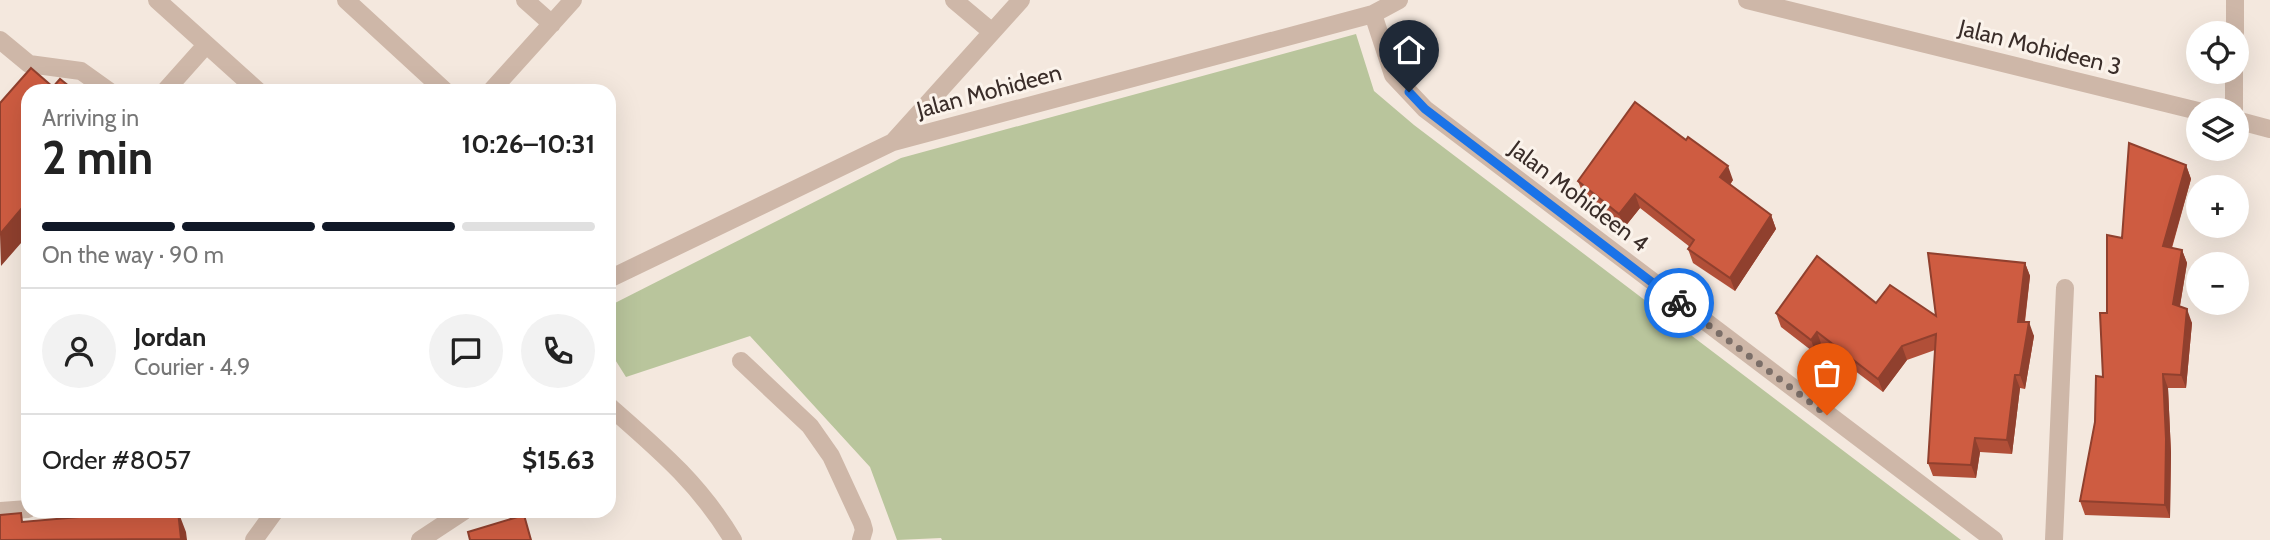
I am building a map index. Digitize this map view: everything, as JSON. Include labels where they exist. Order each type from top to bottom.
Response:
[{"type":"street","points":[[157,0],[246,84]]},
{"type":"street","points":[[346,0],[437,84]]},
{"type":"street","points":[[525,0],[552,24]]},
{"type":"street","points":[[497,84],[573,0]]},
{"type":"street","points":[[954,0],[992,32]]},
{"type":"street","points":[[893,142],[1021,0]]},
{"type":"street","name":"Jalan Mohideen","points":[[616,276],[893,142],[1373,14],[1399,0]]},
{"type":"street","name":"Jalan Mohideen 3","points":[[1747,0],[2186,108]]},
{"type":"street","points":[[2235,0],[2235,21]]},
{"type":"street","name":"Jalan Mohideen 4","points":[[1373,14],[1393,75],[1425,109],[1994,540]]},
{"type":"street","points":[[0,40],[29,64],[80,71],[99,84]]},
{"type":"street","points":[[171,84],[206,45]]},
{"type":"street","points":[[2249,123],[2270,129]]},
{"type":"street","points":[[2054,540],[2065,288]]},
{"type":"street","points":[[741,361],[810,426],[831,456],[862,523],[864,530],[861,540]]},
{"type":"street","points":[[616,415],[660,450],[693,483],[733,540]]},
{"type":"street","points":[[0,511],[21,510]]},
{"type":"street","points":[[254,540],[270,518]]},
{"type":"street","points":[[420,540],[453,518]]},
{"type":"green space","points":[[1356,34],[1374,91],[1414,125],[1961,540],[897,540],[870,467],[750,336],[626,377],[616,361],[616,302],[901,158]]},
{"type":"building","points":[[31,68],[50,84],[21,84],[21,209],[0,234],[0,103]]},
{"type":"building","points":[[1635,102],[1686,140],[1688,137],[1728,166],[1720,177],[1771,215],[1730,278],[1688,249],[1694,240],[1635,194],[1619,214],[1578,181]]},
{"type":"building","points":[[2129,143],[2186,165],[2163,246],[2182,250],[2173,304],[2186,309],[2186,315],[2181,375],[2163,374],[2165,505],[2080,501],[2095,422],[2096,376],[2103,377],[2100,313],[2107,313],[2107,235],[2122,238]]},
{"type":"building","points":[[1928,253],[2025,263],[2018,322],[2029,322],[2020,375],[2015,375],[2007,440],[1975,438],[1971,465],[1928,463],[1936,334],[1902,346],[1878,379],[1817,332],[1811,340],[1776,313],[1817,256],[1876,303],[1890,285],[1936,316]]},
{"type":"building","points":[[21,513],[22,522],[68,518],[179,518],[181,539],[0,540],[0,515]]},
{"type":"building","points":[[514,518],[525,518],[531,540],[470,540],[468,532]]},
{"type":"way so far","points":[[1679,303],[1827,415]]},
{"type":"route","points":[[1409,92],[1425,109],[1679,303]]}]
